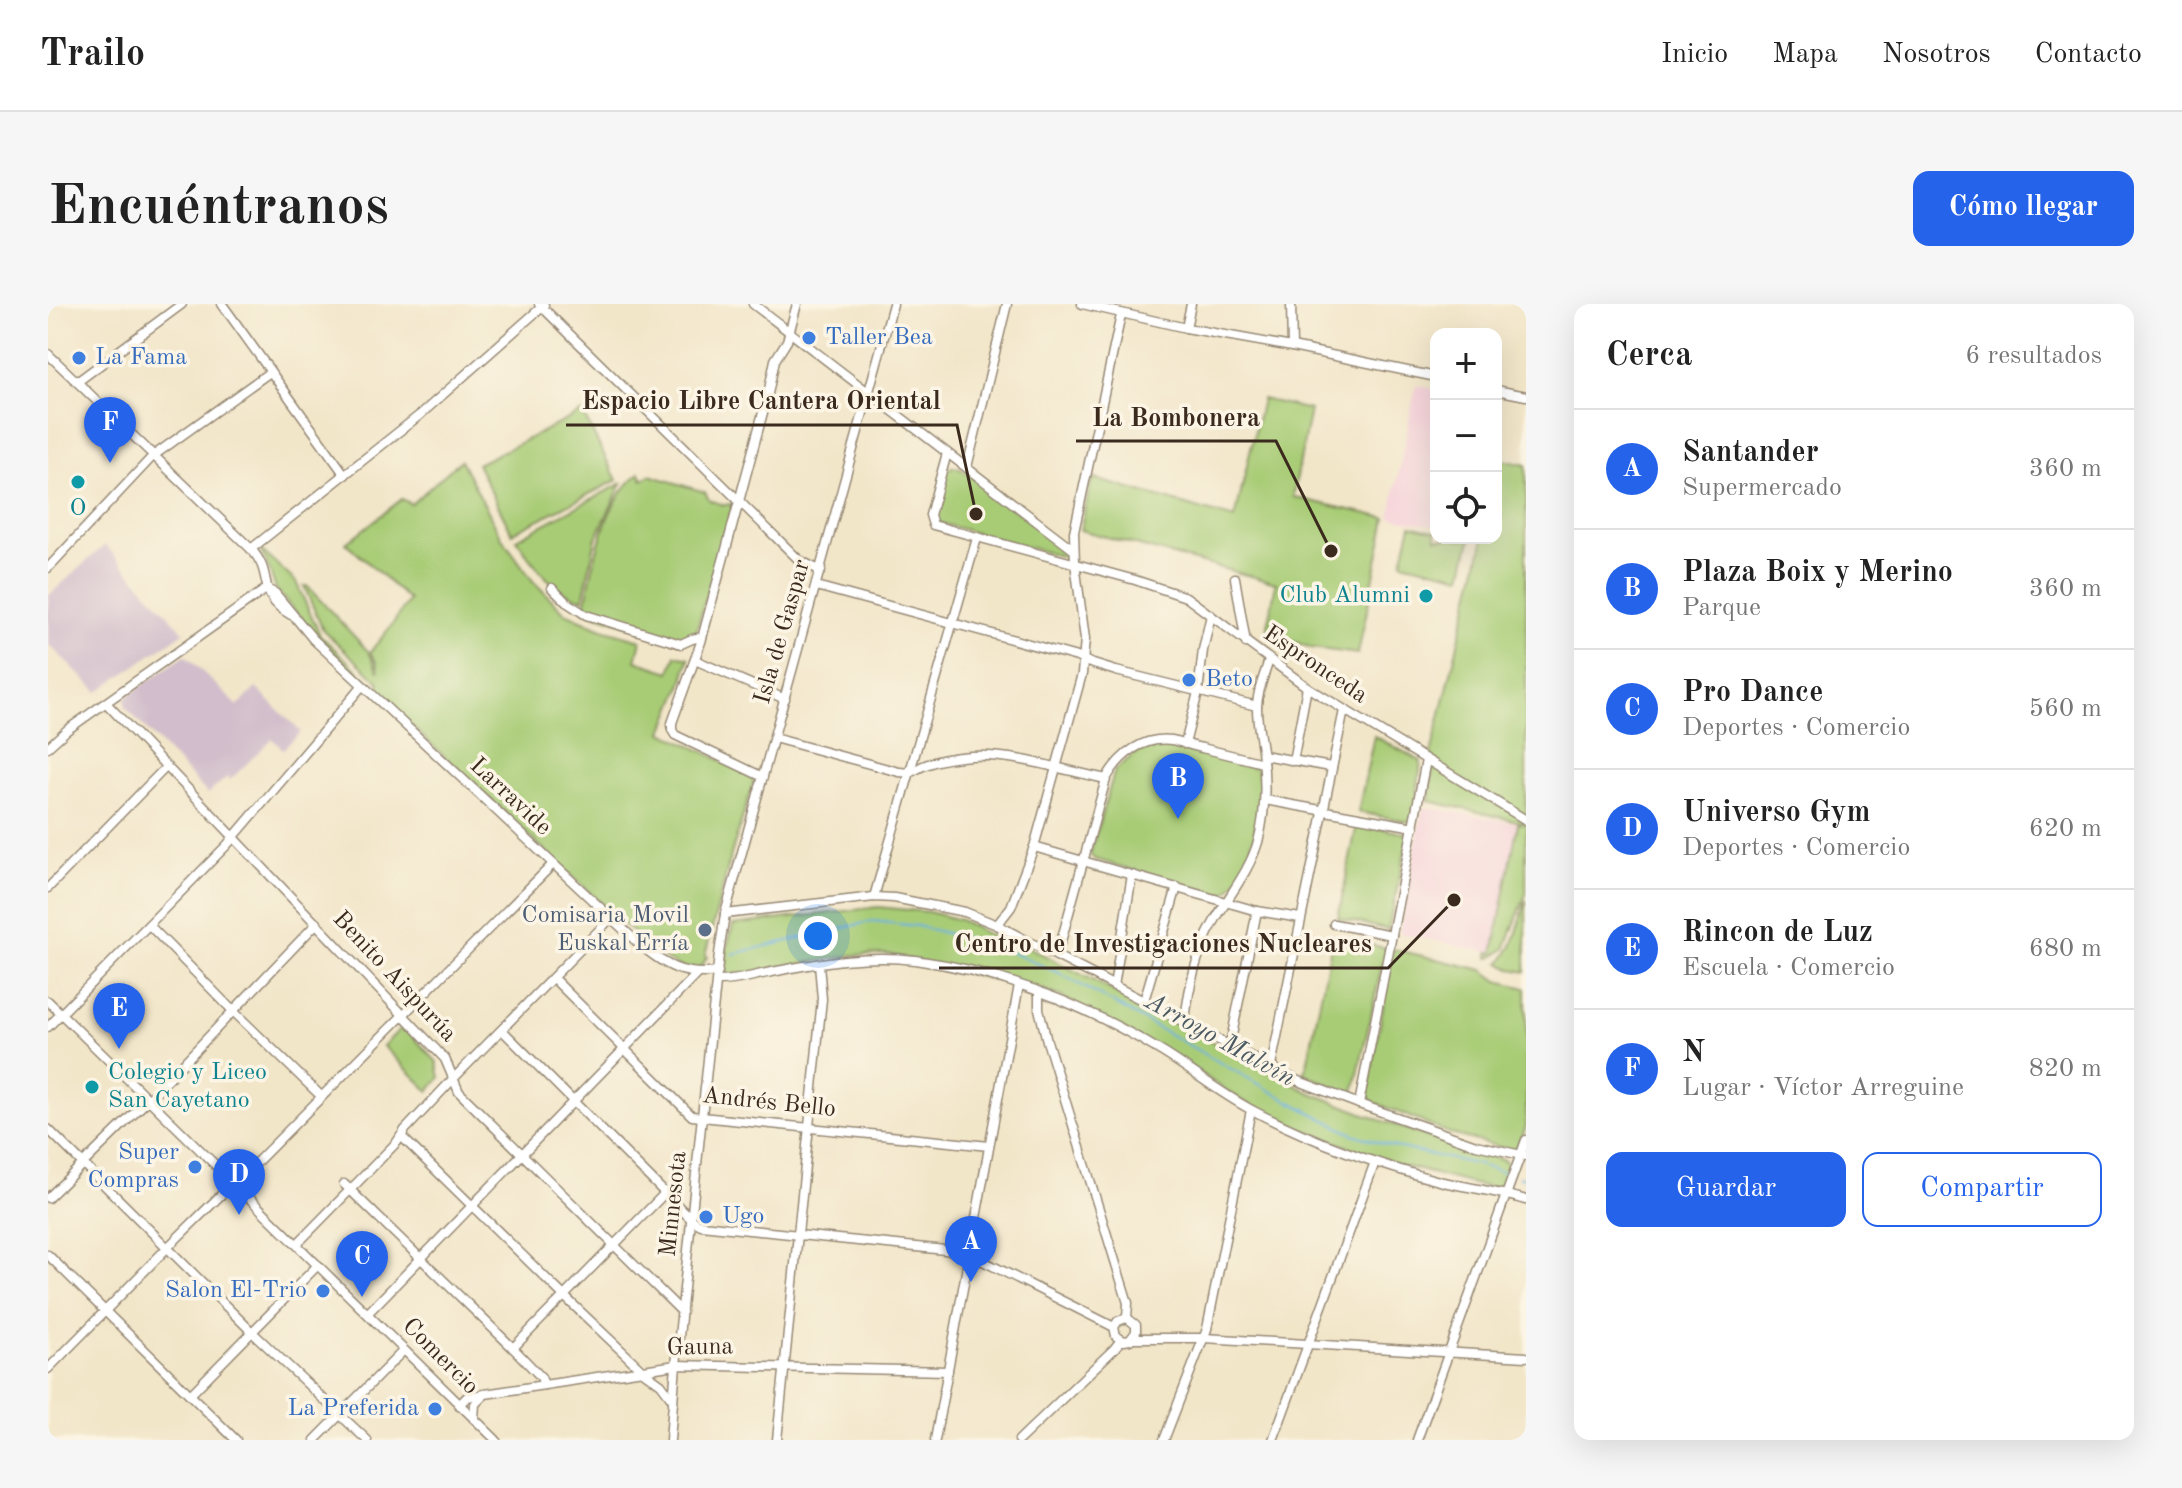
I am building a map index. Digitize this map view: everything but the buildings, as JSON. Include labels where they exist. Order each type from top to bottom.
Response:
[{"type":"street","points":[[77,382],[182,304]]},
{"type":"street","points":[[222,304],[345,475]]},
{"type":"street","points":[[753,304],[1074,550]]},
{"type":"street","points":[[763,777],[675,735],[672,723],[702,637],[775,360],[787,341],[797,304]]},
{"type":"street","name":"Isla de Gaspar","points":[[718,976],[725,914],[893,304]]},
{"type":"street","points":[[967,467],[1007,304]]},
{"type":"street","points":[[1082,304],[1121,315],[1430,376]]},
{"type":"street","points":[[1186,328],[1191,304]]},
{"type":"street","points":[[1291,304],[1292,347]]},
{"type":"street","points":[[251,549],[440,398],[542,305],[799,560],[821,571]]},
{"type":"street","points":[[997,925],[1011,907],[1034,847],[1082,674],[1084,626],[1074,532],[1121,315]]},
{"type":"street","name":"Larravide","points":[[48,354],[251,549],[262,564],[266,589],[274,602],[293,616],[362,686],[610,919],[655,957],[678,970],[696,975]]},
{"type":"street","points":[[48,568],[153,456],[270,372]]},
{"type":"street","points":[[1502,391],[1526,396]]},
{"type":"street","name":"Espronceda","points":[[947,453],[930,515],[937,527],[1075,563],[1186,597],[1307,687],[1526,820]]},
{"type":"street","points":[[874,897],[977,538]]},
{"type":"street","points":[[1235,578],[1246,643]]},
{"type":"street","points":[[816,586],[1257,706]]},
{"type":"street","points":[[552,588],[577,610],[593,618],[681,644],[702,637]]},
{"type":"street","points":[[48,747],[67,730],[266,589]]},
{"type":"street","points":[[1185,744],[1198,692],[1211,615]]},
{"type":"street","points":[[695,660],[785,699]]},
{"type":"street","points":[[1185,1021],[1196,961],[1214,922],[1244,875],[1263,820],[1263,759],[1257,706],[1269,660]]},
{"type":"street","points":[[48,1027],[234,837],[362,686]]},
{"type":"street","points":[[1293,761],[1307,687]]},
{"type":"street","name":"Benito Aispurúa","points":[[107,704],[445,1059],[459,1092],[682,1312]]},
{"type":"street","points":[[1271,1066],[1344,710]]},
{"type":"street","points":[[774,738],[899,772],[911,773],[929,763],[979,756],[1008,757],[1106,779]]},
{"type":"street","points":[[1057,956],[1106,779],[1124,754],[1151,741],[1171,740],[1263,759],[1331,767]]},
{"type":"street","points":[[1359,1104],[1426,760]]},
{"type":"street","points":[[48,888],[166,767]]},
{"type":"street","points":[[1265,800],[1414,827]]},
{"type":"street","points":[[1034,847],[1257,911],[1300,918]]},
{"type":"street","points":[[48,1369],[553,864]]},
{"type":"street","points":[[1114,986],[1132,875]]},
{"type":"street","points":[[1144,1001],[1177,887]]},
{"type":"street","points":[[725,914],[874,897],[965,912],[997,925],[1296,1080],[1476,1145],[1523,1155]]},
{"type":"street","points":[[1230,1045],[1257,911]]},
{"type":"street","points":[[297,1244],[347,1187],[401,1136],[610,919]]},
{"type":"street","points":[[48,1198],[317,923]]},
{"type":"street","points":[[1334,924],[1392,935]]},
{"type":"street","points":[[149,925],[321,1096]]},
{"type":"street","points":[[368,1313],[696,975],[718,976],[730,981],[856,958],[905,959],[980,973],[1039,992],[1086,1011],[1161,1052],[1251,1110],[1375,1162],[1526,1200]]},
{"type":"street","points":[[777,1440],[822,999],[819,964]]},
{"type":"street","name":"Minnesota","points":[[670,1440],[718,976]]},
{"type":"street","name":"Andrés Bello","points":[[553,978],[692,1116],[989,1146]]},
{"type":"street","points":[[935,1440],[1019,985]]},
{"type":"street","points":[[1039,992],[1039,1009],[1047,1041],[1128,1303],[1127,1318]]},
{"type":"street","name":"Comercio","points":[[48,1001],[496,1440]]},
{"type":"street","points":[[502,1030],[692,1220],[701,1225],[969,1254],[1114,1327]]},
{"type":"street","points":[[1164,1440],[1204,1338],[1251,1110]]},
{"type":"street","points":[[48,1129],[252,1332],[367,1440]]},
{"type":"street","points":[[401,1136],[564,1296],[665,1388],[674,1401]]},
{"type":"street","points":[[1417,1440],[1526,1140]]},
{"type":"street","points":[[1273,1440],[1375,1162]]},
{"type":"street","points":[[347,1187],[513,1348],[541,1377],[544,1385]]},
{"type":"street","points":[[513,1348],[666,1192]]},
{"type":"street","points":[[48,1255],[236,1440]]},
{"type":"street","points":[[191,1394],[318,1265]]},
{"type":"street","points":[[1127,1318],[1142,1330],[1160,1337]]},
{"type":"street","points":[[1127,1318],[1118,1321],[1114,1327],[1114,1333],[1121,1340],[1132,1338],[1136,1325]]},
{"type":"street","points":[[1132,1338],[1204,1338],[1526,1357]]},
{"type":"street","points":[[1019,1440],[1121,1340]]},
{"type":"street","points":[[315,1440],[404,1350]]},
{"type":"street","name":"Gauna","points":[[459,1405],[467,1397],[676,1365],[948,1371]]},
{"type":"street","points":[[474,1419],[475,1404],[485,1394]]},
{"type":"shaded area","points":[[1416,385],[1430,388],[1430,525],[1390,517]]},
{"type":"shaded area","points":[[105,545],[184,632],[98,692],[48,644],[48,596]]},
{"type":"shaded area","points":[[185,655],[238,706],[256,688],[301,732],[283,749],[272,739],[230,780],[227,777],[208,794],[125,707],[125,698]]},
{"type":"shaded area","points":[[1423,807],[1518,823],[1493,953],[1399,933]]},
{"type":"green space","points":[[1262,399],[1310,410],[1293,497],[1386,518],[1358,654],[1311,648],[1267,631],[1276,583],[1080,530],[1092,478],[1235,519]]},
{"type":"green space","points":[[582,412],[617,480],[512,533],[477,464]]},
{"type":"green space","points":[[461,460],[502,538],[533,581],[565,613],[602,629],[641,640],[636,661],[670,672],[676,655],[689,658],[663,732],[755,777],[731,855],[707,957],[698,969],[686,969],[670,961],[631,931],[325,645],[277,591],[260,549],[296,582],[320,635],[376,688],[380,683],[323,630],[304,586],[368,651],[379,672],[370,652],[409,600],[346,543],[402,499],[411,504]]},
{"type":"green space","points":[[1502,460],[1526,465],[1526,823],[1429,801],[1434,759],[1431,754],[1483,544],[1502,544]]},
{"type":"green space","points":[[952,467],[967,473],[1068,551],[1069,557],[936,522],[933,515],[946,470]]},
{"type":"green space","points":[[640,473],[643,480],[650,475],[705,492],[709,500],[724,505],[733,504],[695,635],[678,640],[584,611],[608,517],[616,500]]},
{"type":"green space","points":[[622,483],[596,538],[583,599],[562,590],[544,575],[516,539]]},
{"type":"green space","points":[[1411,525],[1430,530],[1430,544],[1470,544],[1462,576],[1402,562]]},
{"type":"green space","points":[[1374,736],[1421,761],[1411,822],[1358,812]]},
{"type":"green space","points":[[1157,745],[1172,745],[1257,768],[1260,797],[1254,838],[1240,875],[1231,888],[1221,895],[1094,859],[1090,854],[1115,770],[1138,751]]},
{"type":"green space","points":[[1518,823],[1526,824],[1526,894],[1505,949],[1489,958],[1489,952],[1493,953]]},
{"type":"green space","points":[[1357,824],[1409,834],[1388,930],[1338,918]]},
{"type":"green space","points":[[1526,900],[1526,972],[1500,963],[1514,941]]},
{"type":"green space","points":[[878,907],[929,912],[960,920],[1002,942],[1013,939],[1309,1092],[1457,1147],[1504,1160],[1509,1166],[1503,1187],[1473,1184],[1388,1162],[1302,1129],[1246,1103],[1173,1056],[1060,996],[888,954],[854,955],[726,976],[727,947],[733,925]]},
{"type":"green space","points":[[1333,937],[1386,948],[1354,1092],[1339,1090],[1303,1073]]},
{"type":"green space","points":[[1393,949],[1483,970],[1498,981],[1526,988],[1526,1126],[1518,1147],[1511,1150],[1451,1134],[1371,1101],[1368,1093]]},
{"type":"green space","points":[[401,1028],[405,1028],[437,1062],[440,1078],[429,1091],[383,1046]]},
{"type":"waterway","name":"Arroyo Malvín","points":[[733,954],[873,921],[917,926],[965,938],[1010,952],[1059,973],[1353,1134],[1506,1173]]},
{"type":"waterway","name":"Arroyo Malvín","points":[[1519,1177],[1526,1178]]},
{"type":"place","name":"Taller Bea","points":[[809,338]]},
{"type":"place","name":"La Fama","points":[[79,358]]},
{"type":"place","name":"N","points":[[110,463]]},
{"type":"place","name":"O","points":[[78,482]]},
{"type":"place","name":"Espacio Libre Cantera Oriental","points":[[976,514]]},
{"type":"place","name":"La Bombonera","points":[[1331,551]]},
{"type":"place","name":"Club Alumni","points":[[1426,596]]},
{"type":"place","name":"Beto","points":[[1189,680]]},
{"type":"place","name":"Plaza Boix y Merino","points":[[1178,819]]},
{"type":"place","name":"Centro de Investigaciones Nucleares","points":[[1454,900]]},
{"type":"place","name":"Comisaria Movil Euskal Erría","points":[[705,930]]},
{"type":"place","name":"Rincon de Luz","points":[[119,1049]]},
{"type":"place","name":"Colegio y Liceo San Cayetano","points":[[92,1087]]},
{"type":"place","name":"Super Compras","points":[[195,1167]]},
{"type":"place","name":"Universo Gym","points":[[239,1215]]},
{"type":"place","name":"Ugo","points":[[706,1217]]},
{"type":"place","name":"Santander","points":[[971,1282]]},
{"type":"place","name":"Salon El-Trio","points":[[323,1291]]},
{"type":"place","name":"Pro Dance","points":[[362,1297]]},
{"type":"place","name":"La Preferida","points":[[435,1409]]}]
